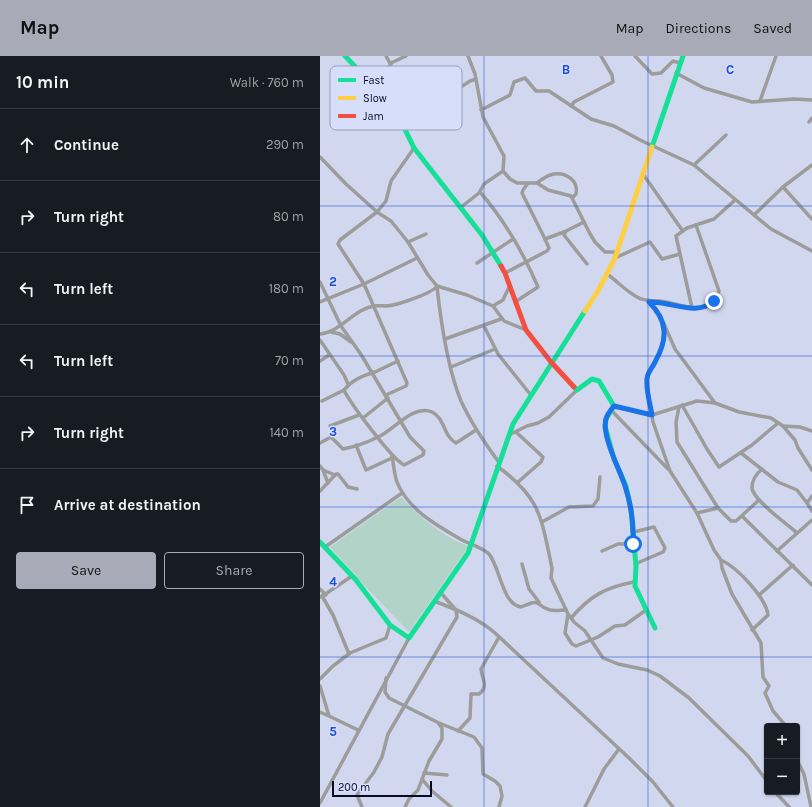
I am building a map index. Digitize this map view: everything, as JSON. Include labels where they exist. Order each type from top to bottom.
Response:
[{"type":"street","points":[[345,56],[355,66]]},
{"type":"street","points":[[386,56],[391,63]]},
{"type":"street","points":[[390,66],[391,63],[406,56]]},
{"type":"street","points":[[468,56],[476,79],[481,110],[485,123],[502,152],[503,171],[513,182],[528,183],[537,183],[552,174],[565,175],[570,177],[576,186],[576,194],[573,197]]},
{"type":"street","points":[[571,106],[574,102],[613,82],[612,74],[601,56]]},
{"type":"street","points":[[635,56],[652,74],[661,73],[673,61],[680,63]]},
{"type":"street","points":[[320,803],[408,638],[472,545],[507,437],[530,394],[608,274],[615,258],[676,73],[683,56]]},
{"type":"street","points":[[760,102],[776,56]]},
{"type":"street","points":[[676,73],[704,88],[742,100],[760,102],[794,99],[812,100]]},
{"type":"street","points":[[481,110],[510,95],[514,82],[522,78],[528,81],[536,90],[549,91],[591,119],[614,126],[694,165],[776,233],[792,241],[803,244],[812,250]]},
{"type":"street","points":[[462,86],[476,79]]},
{"type":"street","points":[[809,122],[812,118]]},
{"type":"street","points":[[406,130],[414,148],[482,235],[504,273],[526,330],[551,362],[577,390]]},
{"type":"street","points":[[694,165],[726,135]]},
{"type":"street","points":[[363,418],[387,397],[407,385],[364,284],[338,244],[340,240],[377,212],[388,198],[391,181],[414,148]]},
{"type":"street","points":[[320,157],[346,184],[377,212],[391,221],[408,242],[417,258],[437,286],[444,339],[461,401],[476,430],[498,464],[518,482],[539,511],[552,568],[551,578],[568,614],[585,631],[605,660],[647,670],[660,676],[689,698],[738,745],[757,766],[764,776]]},
{"type":"street","points":[[754,215],[783,187],[812,165]]},
{"type":"street","points":[[460,208],[480,192],[484,184],[503,171]]},
{"type":"street","points":[[643,174],[682,230]]},
{"type":"street","points":[[504,273],[549,250],[522,193],[522,190],[528,183]]},
{"type":"street","points":[[537,183],[548,190],[565,193],[573,197],[595,242],[602,250],[608,253],[617,252]]},
{"type":"street","points":[[783,187],[812,219]]},
{"type":"street","points":[[480,192],[500,217],[527,261],[538,289],[515,302]]},
{"type":"street","points":[[692,308],[676,236],[682,230],[714,219],[736,200]]},
{"type":"street","points":[[545,239],[584,222]]},
{"type":"street","points":[[649,302],[660,301],[692,308],[709,305],[714,301],[719,291],[696,225]]},
{"type":"street","points":[[564,232],[564,235],[587,264]]},
{"type":"street","points":[[408,242],[426,234]]},
{"type":"street","points":[[477,263],[513,239]]},
{"type":"street","points":[[615,258],[650,242],[662,259],[680,254]]},
{"type":"street","points":[[320,302],[364,284],[417,258]]},
{"type":"street","points":[[608,274],[637,297],[649,302],[660,315],[665,330],[675,349],[715,403]]},
{"type":"street","points":[[320,282],[329,298],[341,326],[362,356],[410,437],[424,454],[404,465],[392,456],[363,418],[359,415],[344,390]]},
{"type":"street","points":[[326,334],[374,306],[393,305],[415,298],[437,286],[467,295],[493,306],[501,319],[526,330]]},
{"type":"street","points":[[493,306],[503,300],[510,286]]},
{"type":"street","points":[[444,339],[501,319]]},
{"type":"street","points":[[484,326],[495,349],[530,394]]},
{"type":"street","points":[[665,330],[661,350],[647,377],[652,415],[670,471]]},
{"type":"street","points":[[320,334],[334,332],[340,334],[350,341],[362,356]]},
{"type":"street","points":[[320,340],[344,375],[348,384]]},
{"type":"street","points":[[451,367],[495,349]]},
{"type":"street","points":[[320,361],[329,355]]},
{"type":"street","points":[[322,401],[344,390],[348,384],[398,362]]},
{"type":"street","points":[[507,437],[549,417],[577,390],[592,379],[599,382],[612,408],[670,471],[697,513],[714,550],[721,560],[732,566],[764,601],[768,616],[752,630]]},
{"type":"street","points":[[612,408],[652,415],[697,402],[715,403],[739,412],[770,418],[783,426],[795,440],[798,448],[812,470]]},
{"type":"street","points":[[681,406],[718,466],[721,467],[778,423]]},
{"type":"street","points":[[681,406],[676,422],[677,442],[718,508],[731,521],[736,521],[759,500]]},
{"type":"street","points":[[612,408],[606,419],[605,426],[614,459],[626,486],[634,532],[634,582],[655,628]]},
{"type":"street","points":[[320,444],[331,438],[343,449],[378,438],[420,411],[430,412],[439,417],[446,432],[456,443],[476,430]]},
{"type":"street","points":[[330,426],[359,415]]},
{"type":"street","points":[[783,426],[800,427],[812,431]]},
{"type":"street","points":[[516,432],[543,457],[541,462],[518,482]]},
{"type":"street","points":[[356,445],[366,470],[392,456]]},
{"type":"street","points":[[741,453],[778,482],[797,490],[812,511]]},
{"type":"street","points":[[392,456],[396,477],[402,493],[409,502],[426,516],[489,554],[494,562],[506,594],[515,604],[521,607],[533,602],[539,602]]},
{"type":"street","points":[[321,468],[335,475],[338,474],[348,487],[357,489]]},
{"type":"street","points":[[321,468],[328,483]]},
{"type":"street","points":[[762,468],[755,475],[752,486],[753,491],[759,500],[796,532]]},
{"type":"street","points":[[320,491],[335,475]]},
{"type":"street","points":[[542,522],[569,507],[593,506],[598,499],[600,477]]},
{"type":"street","points":[[325,547],[402,493]]},
{"type":"street","points":[[807,503],[812,496]]},
{"type":"street","points":[[697,513],[718,508]]},
{"type":"street","points":[[742,516],[812,585]]},
{"type":"street","points":[[777,551],[796,532],[812,520]]},
{"type":"street","points":[[634,532],[654,527],[665,548],[663,552],[635,564]]},
{"type":"street","points":[[320,542],[352,576],[390,625],[408,638]]},
{"type":"street","points":[[602,551],[618,544],[633,544]]},
{"type":"street","points":[[721,560],[722,568],[732,594],[761,643],[763,677],[769,686],[765,693],[776,715],[783,723]]},
{"type":"street","points":[[522,564],[529,589],[539,602],[548,609],[566,610]]},
{"type":"street","points":[[759,595],[793,565]]},
{"type":"street","points":[[322,596],[352,576]]},
{"type":"street","points":[[571,618],[586,601],[597,594],[618,585],[634,582]]},
{"type":"street","points":[[320,589],[322,596],[333,615],[348,654]]},
{"type":"street","points":[[362,807],[357,795],[374,772],[382,757],[388,734],[457,617],[456,610],[440,592]]},
{"type":"street","points":[[434,601],[456,610],[488,627],[653,782],[673,807]]},
{"type":"street","points":[[568,614],[565,633],[572,644],[576,646],[591,641],[609,629],[630,622],[646,610]]},
{"type":"street","points":[[320,679],[348,654],[384,640],[388,635],[390,625]]},
{"type":"street","points":[[458,731],[470,718],[471,694],[479,694],[484,689],[485,683],[481,669],[499,637]]},
{"type":"street","points":[[386,678],[386,695],[404,706],[439,723],[474,737],[482,748],[483,774],[498,783],[502,790],[499,807]]},
{"type":"street","points":[[320,686],[329,716]]},
{"type":"street","points":[[320,712],[358,730]]},
{"type":"street","points":[[405,807],[409,799],[418,790],[424,773],[442,739],[442,728],[439,723]]},
{"type":"street","points":[[585,807],[604,769],[619,749]]},
{"type":"street","points":[[800,766],[804,774],[811,807]]},
{"type":"street","points":[[424,773],[446,774]]},
{"type":"street","points":[[422,779],[432,791],[451,807]]},
{"type":"street","points":[[778,795],[789,807]]},
{"type":"green space","points":[[401,497],[412,509],[433,526],[447,536],[468,547],[409,632],[330,547]]},
{"type":"traffic: fast","points":[[345,56],[355,66]]},
{"type":"traffic: fast","points":[[652,147],[683,56]]},
{"type":"traffic: fast","points":[[405,130],[414,148],[482,235],[501,266]]},
{"type":"traffic: fast","points":[[320,542],[356,580],[390,625],[409,638],[468,553],[513,424],[585,311]]},
{"type":"traffic: fast","points":[[574,387],[577,390],[592,379],[599,381],[614,406],[606,419],[605,426],[614,459],[626,486],[631,510],[636,566],[635,586],[655,628]]},
{"type":"traffic: slow","points":[[585,311],[598,291],[615,258],[652,147]]},
{"type":"traffic: jam","points":[[501,266],[526,330],[551,362],[574,387]]},
{"type":"route","points":[[633,544],[634,532],[626,486],[614,459],[605,426],[606,419],[614,406],[652,415],[647,377],[664,344],[665,330],[660,315],[649,302],[660,301],[688,308],[696,308],[704,307],[714,301]]}]
